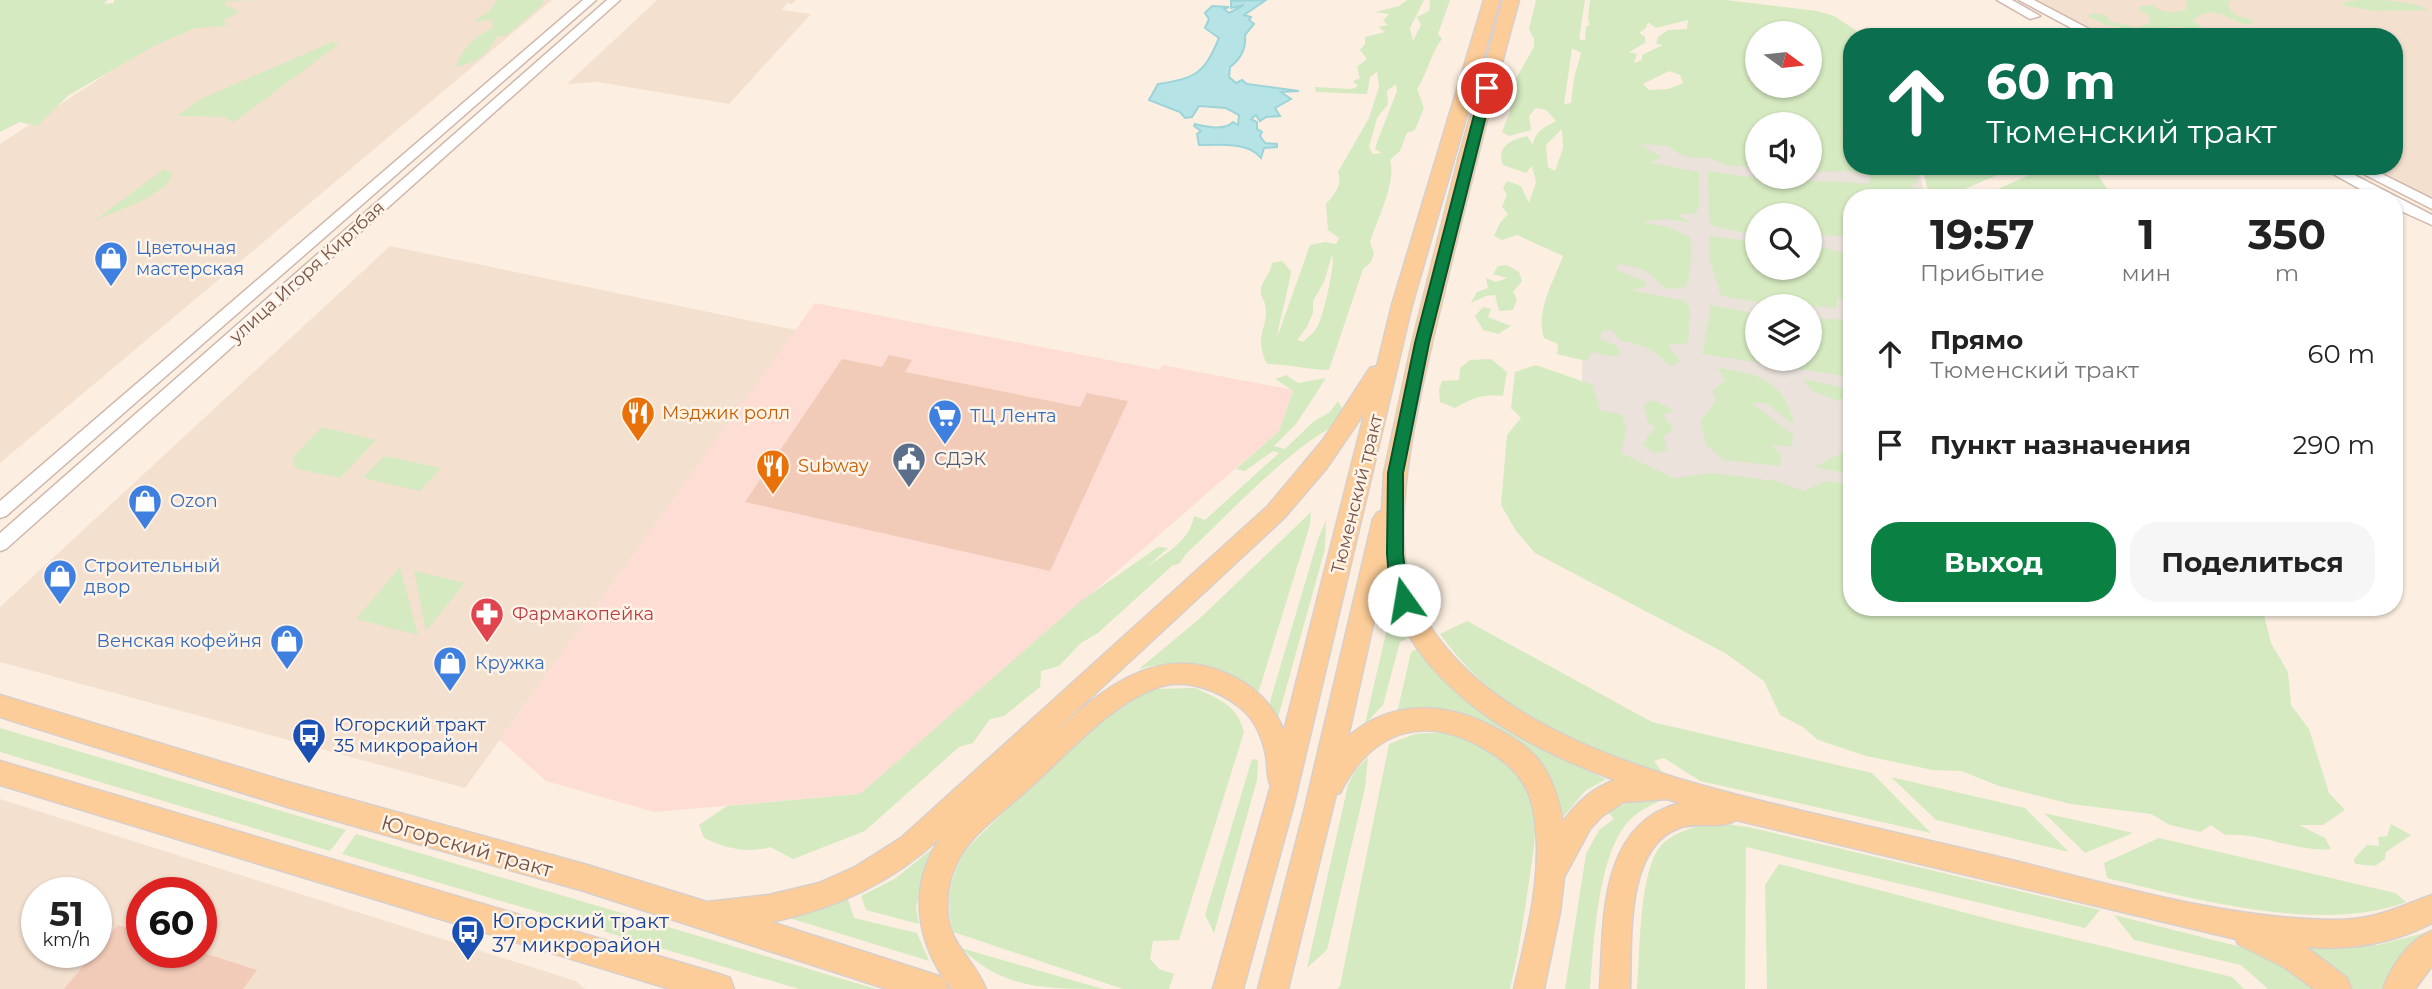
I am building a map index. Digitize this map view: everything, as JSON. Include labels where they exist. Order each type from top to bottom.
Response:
[{"type":"main road","name":"Тюменский тракт","points":[[1232,977],[1280,803],[1402,305],[1492,0]]},
{"type":"main road","name":"Тюменский тракт","points":[[1275,983],[1318,812],[1422,343],[1467,160],[1511,0]]},
{"type":"main road","points":[[693,913],[747,912],[822,897],[878,871],[911,847],[1300,487],[1362,400],[1379,370],[1402,305]]},
{"type":"main road","points":[[1395,473],[1394,526],[1399,587],[1409,613],[1428,647],[1454,677],[1482,700],[1531,732],[1577,753],[1692,795],[1754,813],[2219,923],[2291,930],[2367,931],[2397,925],[2432,909]]},
{"type":"main road","points":[[971,989],[953,969],[935,933],[932,912],[936,879],[947,849],[961,832],[1112,698],[1160,675],[1187,674],[1230,687],[1262,712],[1271,730],[1279,754],[1280,803]]},
{"type":"main road","name":"Югорский тракт","points":[[0,706],[77,732],[364,818],[467,845],[693,913],[933,989]]},
{"type":"main road","points":[[1318,812],[1333,776],[1352,750],[1368,736],[1394,723],[1413,719],[1442,719],[1469,727],[1503,746],[1525,764],[1538,781],[1547,811],[1550,840],[1549,878],[1529,989]]},
{"type":"main road","points":[[0,774],[719,989]]},
{"type":"main road","points":[[1549,878],[1564,843],[1579,818],[1602,798],[1623,789],[1652,787],[1692,795]]},
{"type":"main road","points":[[1615,989],[1623,875],[1640,839],[1668,819],[1699,812],[1754,813]]},
{"type":"main road","points":[[2219,923],[2276,945],[2297,957],[2336,989]]},
{"type":"main road","points":[[2398,989],[2411,967],[2432,945]]},
{"type":"main road","points":[[604,956],[672,989]]},
{"type":"street","name":"улица Игоря Киртбая","points":[[0,511],[590,0]]},
{"type":"street","name":"улица Игоря Киртбая","points":[[0,544],[614,0]]},
{"type":"street","points":[[2003,0],[2057,28]]},
{"type":"street","points":[[2025,0],[2080,28]]},
{"type":"street","points":[[2343,175],[2370,189]]},
{"type":"street","points":[[2373,175],[2400,189]]},
{"type":"street","points":[[2403,190],[2432,205]]},
{"type":"street","points":[[2403,206],[2432,221]]},
{"type":"shaded area","points":[[219,0],[552,0],[0,463],[0,144]]},
{"type":"shaded area","points":[[657,0],[796,0],[792,4],[787,3],[782,10],[811,14],[729,104],[598,82],[567,84]]},
{"type":"shaded area","points":[[2024,0],[2432,0],[2432,210],[2403,195],[2403,189],[2392,189],[2365,175],[2403,175],[2403,28],[2078,28]]},
{"type":"shaded area","points":[[1587,118],[1745,125],[1745,189],[1822,189],[1822,127],[1843,128],[1843,175],[1920,175],[1923,189],[1843,189],[1843,523],[1583,470],[1582,370]]},
{"type":"shaded area","points":[[390,246],[796,330],[465,788],[0,662],[0,607]]},
{"type":"shaded area","points":[[815,303],[1160,370],[1162,365],[1293,390],[1279,431],[860,794],[654,812],[546,781],[500,740]]},
{"type":"shaded area","points":[[0,799],[576,981],[585,989],[0,989]]},
{"type":"green space","points":[[0,0],[107,0],[104,4],[114,3],[114,0],[262,0],[225,1],[225,5],[239,12],[224,20],[226,26],[195,28],[154,46],[69,95],[37,126],[20,122],[0,132]]},
{"type":"green space","points":[[497,0],[544,0],[543,4],[507,35],[496,37],[480,58],[455,67],[470,44],[493,28],[492,19],[476,22],[477,18],[488,13]]},
{"type":"green space","points":[[1407,0],[1424,0],[1410,28],[1413,41],[1421,25],[1417,17],[1429,11],[1430,0],[1450,0],[1438,34],[1442,39],[1417,89],[1424,108],[1415,130],[1407,133],[1400,151],[1390,160],[1389,189],[1370,242],[1374,253],[1371,262],[1363,269],[1329,370],[1267,364],[1261,345],[1266,312],[1261,293],[1262,284],[1272,263],[1282,261],[1291,271],[1277,338],[1310,245],[1325,242],[1336,244],[1339,238],[1328,230],[1326,204],[1337,190],[1338,172],[1369,118],[1379,87],[1377,72],[1370,77],[1367,94],[1316,92],[1315,87],[1352,89],[1358,86],[1353,81],[1360,78],[1357,67],[1367,59],[1360,50],[1365,44],[1365,37],[1385,32],[1378,27],[1388,25],[1383,21],[1389,14],[1375,12],[1399,6]],"holes":[[[1396,84],[1397,91],[1375,149],[1382,153],[1373,154],[1369,147],[1377,118],[1388,104],[1387,91]],[[1332,255],[1331,278],[1320,320],[1315,330],[1303,342],[1297,340],[1313,313],[1313,301],[1324,282]]]},
{"type":"green space","points":[[1536,0],[1585,0],[1579,39],[1585,41],[1586,27],[1590,25],[1590,0],[1726,0],[1817,11],[1834,16],[1852,28],[1843,28],[1843,129],[1839,130],[1843,131],[1843,171],[1822,172],[1822,112],[1745,112],[1745,167],[1727,165],[1708,158],[1693,158],[1679,154],[1668,146],[1640,144],[1661,157],[1651,163],[1699,172],[1699,207],[1695,213],[1677,215],[1692,223],[1667,219],[1641,222],[1668,227],[1690,237],[1691,256],[1686,286],[1677,289],[1665,287],[1639,268],[1619,264],[1615,269],[1646,282],[1645,287],[1630,290],[1685,301],[1690,309],[1688,343],[1667,345],[1680,361],[1671,366],[1642,346],[1622,342],[1610,329],[1602,332],[1600,339],[1616,345],[1621,355],[1609,356],[1592,352],[1586,361],[1557,354],[1558,344],[1544,338],[1542,317],[1547,296],[1563,256],[1517,235],[1502,240],[1494,236],[1508,214],[1502,207],[1507,195],[1503,188],[1507,181],[1521,186],[1529,203],[1536,182],[1532,166],[1526,173],[1503,165],[1503,149],[1511,142],[1527,136],[1533,145],[1538,133],[1556,121],[1546,110],[1536,108],[1529,116],[1531,130],[1509,136],[1502,132],[1510,112],[1514,82],[1534,47],[1534,39],[1529,29]],"holes":[[[1688,20],[1687,29],[1668,30],[1658,37],[1656,44],[1663,45],[1642,55],[1642,60],[1634,63],[1637,54],[1629,52],[1645,43],[1645,37],[1639,33],[1646,28],[1648,22],[1656,28]],[[1572,48],[1581,53],[1571,103],[1564,104]],[[1669,71],[1680,75],[1683,83],[1668,89],[1649,90],[1643,84]],[[1562,129],[1563,148],[1555,171],[1548,167],[1546,145]]]},
{"type":"green space","points":[[2184,0],[2232,0],[2228,3],[2234,13],[2253,20],[2251,25],[2244,24],[2223,15],[2208,13],[2193,21],[2202,28],[2137,28],[2150,23],[2149,16],[2140,11],[2140,6],[2152,5],[2164,11],[2177,12],[2186,10],[2187,2]]},
{"type":"green space","points":[[2344,2],[2404,2],[2429,10],[2374,11],[2342,5]]},
{"type":"green space","points":[[2094,13],[2107,16],[2109,21],[2137,28],[2106,25],[2087,16]]},
{"type":"green space","points":[[332,42],[339,44],[234,122],[223,117],[177,116],[201,99]]},
{"type":"green space","points":[[164,169],[171,172],[172,176],[165,186],[144,200],[94,221]]},
{"type":"green space","points":[[1708,171],[1745,176],[1745,189],[1822,189],[1822,181],[1868,184],[1871,176],[1867,175],[1917,175],[1917,181],[1911,187],[1922,189],[1843,189],[1843,236],[1822,235],[1822,203],[1745,203],[1745,233],[1716,227],[1709,222]]},
{"type":"green space","points":[[1924,175],[1997,175],[1965,189],[1928,189]]},
{"type":"green space","points":[[2029,175],[2098,175],[2107,189],[1998,189]]},
{"type":"green space","points":[[1709,236],[1745,240],[1745,280],[1822,280],[1822,247],[1843,253],[1843,298],[1837,298],[1837,308],[1822,307],[1822,294],[1745,294],[1745,300],[1721,296],[1710,260]]},
{"type":"green space","points":[[1507,265],[1519,272],[1522,281],[1513,292],[1517,299],[1513,310],[1499,311],[1495,295],[1471,303],[1477,292],[1488,288],[1486,278],[1496,282],[1507,278],[1493,274],[1498,266]]},
{"type":"green space","points":[[1711,305],[1745,312],[1745,361],[1703,354]]},
{"type":"green space","points":[[1483,307],[1491,309],[1488,317],[1511,326],[1498,334],[1483,330],[1475,316]]},
{"type":"green space","points":[[1822,319],[1843,320],[1843,376],[1812,371],[1822,371]]},
{"type":"green space","points":[[1491,359],[1507,372],[1503,396],[1478,398],[1455,408],[1440,402],[1439,390],[1442,381],[1459,380],[1460,368],[1470,360]]},
{"type":"green space","points":[[1536,365],[1593,385],[1600,410],[1622,415],[1626,430],[1621,453],[1674,478],[1711,473],[1777,481],[1804,491],[1826,481],[1843,483],[1843,616],[2264,616],[2271,643],[2288,672],[2291,705],[2309,729],[2329,793],[2345,810],[2323,825],[2299,825],[2325,838],[2331,849],[2305,848],[2252,836],[2225,835],[2211,825],[2200,832],[2170,825],[2151,814],[2071,804],[1999,786],[1961,771],[1933,770],[1866,756],[1818,740],[1803,727],[1780,715],[1764,681],[1725,653],[1535,553],[1516,531],[1501,505],[1507,435],[1521,418],[1511,408],[1515,372]]},
{"type":"green space","points":[[1718,368],[1758,377],[1777,389],[1784,398],[1794,425],[1766,403],[1752,403],[1793,435],[1792,447],[1772,445],[1781,455],[1780,466],[1724,460],[1706,445],[1701,421],[1716,400],[1713,390],[1725,381]]},
{"type":"green space","points":[[1286,375],[1298,383],[1326,378],[1296,424],[1274,446],[1285,449],[1313,422],[1330,412],[1338,401],[1342,408],[1336,425],[1278,466],[1186,554],[1179,564],[1173,565],[1098,633],[1081,643],[1059,666],[1041,671],[1040,687],[1004,716],[990,719],[973,743],[959,747],[865,831],[793,859],[770,847],[737,849],[704,838],[699,825],[727,806],[860,794],[1081,601],[1158,547],[1168,548],[1147,567],[1169,551],[1188,533],[1194,516],[1205,520],[1279,453],[1273,451],[1245,471],[1236,469],[1279,431],[1293,391],[1275,379]]},
{"type":"green space","points":[[1803,379],[1843,387],[1843,398],[1837,401],[1811,390]]},
{"type":"green space","points":[[1653,400],[1675,411],[1663,414],[1673,430],[1664,436],[1667,450],[1655,453],[1643,445],[1648,435],[1656,429],[1647,421],[1644,404]]},
{"type":"green space","points":[[322,427],[376,440],[340,478],[298,469],[293,464],[295,455]]},
{"type":"green space","points":[[1843,452],[1843,472],[1814,467]]},
{"type":"green space","points":[[384,456],[441,468],[420,491],[363,478]]},
{"type":"green space","points":[[1311,512],[1310,525],[1257,697],[1231,676],[1202,665],[1172,664],[1139,669],[1198,620]]},
{"type":"green space","points":[[1326,520],[1325,549],[1277,721],[1269,705]]},
{"type":"green space","points":[[400,567],[418,635],[356,619]]},
{"type":"green space","points":[[414,571],[465,583],[426,631]]},
{"type":"green space","points":[[1394,598],[1413,635],[1400,642],[1383,705],[1365,724]]},
{"type":"green space","points":[[1467,621],[1652,722],[1872,773],[1931,833],[1700,781],[1664,758],[1654,761],[1663,774],[1598,751],[1539,722],[1486,685],[1440,634]]},
{"type":"green space","points":[[1420,647],[1463,695],[1494,720],[1541,748],[1606,779],[1585,791],[1560,821],[1514,744],[1397,713],[1411,652]]},
{"type":"green space","points":[[1195,688],[1232,709],[1244,732],[1179,940],[1153,941],[1150,959],[1159,969],[1174,974],[1169,989],[1123,989],[953,932],[949,910],[950,890],[965,850],[1116,703],[1153,689]]},
{"type":"green space","points":[[0,728],[346,830],[330,851],[0,752]]},
{"type":"green space","points":[[1444,732],[1474,744],[1503,762],[1516,774],[1532,803],[1535,819],[1533,854],[1510,989],[1337,989],[1340,986],[1389,744],[1415,734]]},
{"type":"green space","points":[[1368,757],[1365,788],[1327,950],[1307,968],[1348,785],[1355,771]]},
{"type":"green space","points":[[1252,759],[1258,760],[1257,780],[1214,933],[1205,915]]},
{"type":"green space","points":[[1891,777],[2025,808],[2069,852],[1936,820]]},
{"type":"green space","points":[[1638,798],[1659,801],[1632,818],[1620,832],[1611,852],[1599,899],[1590,989],[1565,989],[1586,854],[1599,830],[1614,819],[1608,812]]},
{"type":"green space","points":[[2044,813],[2133,833],[2085,853]]},
{"type":"green space","points":[[1714,822],[1753,828],[2100,910],[2085,928],[1746,847],[1745,989],[1637,989],[1644,899],[1651,864],[1657,851],[1675,835]]},
{"type":"green space","points":[[2391,824],[2411,835],[2386,852],[2385,859],[2375,866],[2355,864],[2354,859],[2367,845],[2379,846],[2378,837],[2387,836]]},
{"type":"green space","points":[[356,834],[876,989],[799,989],[342,854]]},
{"type":"green space","points":[[2159,838],[2395,893],[2406,902],[2372,911],[2336,915],[2297,914],[2217,903],[2107,878],[2104,863]]},
{"type":"green space","points":[[933,848],[916,907],[919,924],[866,910],[861,896],[896,878]]},
{"type":"green space","points":[[1779,864],[1997,921],[2232,977],[2244,989],[1767,989],[1765,885]]},
{"type":"green space","points":[[847,896],[854,918],[917,933],[929,961],[786,917]]},
{"type":"green space","points":[[2114,915],[2257,951],[2291,966],[2320,989],[2268,989],[2241,965],[2134,940]]},
{"type":"green space","points":[[2428,932],[2403,954],[2384,989],[2352,989],[2324,965],[2285,941],[2378,945]]},
{"type":"green space","points":[[961,948],[1103,989],[1026,984],[993,972]]},
{"type":"water","points":[[1266,0],[1244,15],[1251,17],[1249,20],[1254,24],[1245,35],[1242,52],[1230,67],[1229,77],[1236,83],[1242,80],[1247,84],[1299,91],[1281,92],[1291,99],[1275,108],[1280,116],[1266,117],[1260,121],[1256,115],[1251,119],[1257,122],[1257,129],[1262,132],[1260,136],[1265,143],[1277,144],[1277,147],[1264,148],[1261,158],[1249,149],[1241,147],[1199,145],[1197,134],[1201,131],[1195,124],[1225,127],[1233,122],[1238,125],[1239,115],[1226,108],[1199,106],[1192,117],[1185,118],[1180,112],[1149,100],[1158,84],[1190,76],[1208,60],[1219,38],[1205,28],[1209,19],[1205,13],[1212,6],[1229,7],[1224,9],[1229,13],[1244,5],[1231,8],[1231,1]]},
{"type":"building","name":"ТЦ Лента","points":[[889,355],[912,360],[905,372],[1080,407],[1087,393],[1128,401],[1050,571],[745,502],[842,359],[882,367]]},
{"type":"building","points":[[118,925],[126,928],[126,968],[217,968],[217,957],[257,970],[243,989],[64,989],[82,968],[112,968],[112,932]]},
{"type":"place","name":"Цветочная мастерская","points":[[111,288]]},
{"type":"place","name":"Мэджик ролл","points":[[638,443]]},
{"type":"place","name":"ТЦ Лента","points":[[945,446]]},
{"type":"place","name":"СДЭК","points":[[909,489]]},
{"type":"place","name":"Subway","points":[[773,496]]},
{"type":"place","name":"Ozon","points":[[145,531]]},
{"type":"place","name":"Строительный двор","points":[[60,606]]},
{"type":"place","name":"Фармакопейка","points":[[487,644]]},
{"type":"place","name":"Венская кофейня","points":[[287,671]]},
{"type":"place","name":"Кружка","points":[[450,693]]},
{"type":"place","name":"Югорский тракт 35 микрорайон","points":[[309,765]]},
{"type":"place","name":"Югорский тракт 37 микрорайон","points":[[468,962]]},
{"type":"route","points":[[1404,600],[1399,587],[1395,554],[1395,473],[1422,343],[1487,88]]}]
